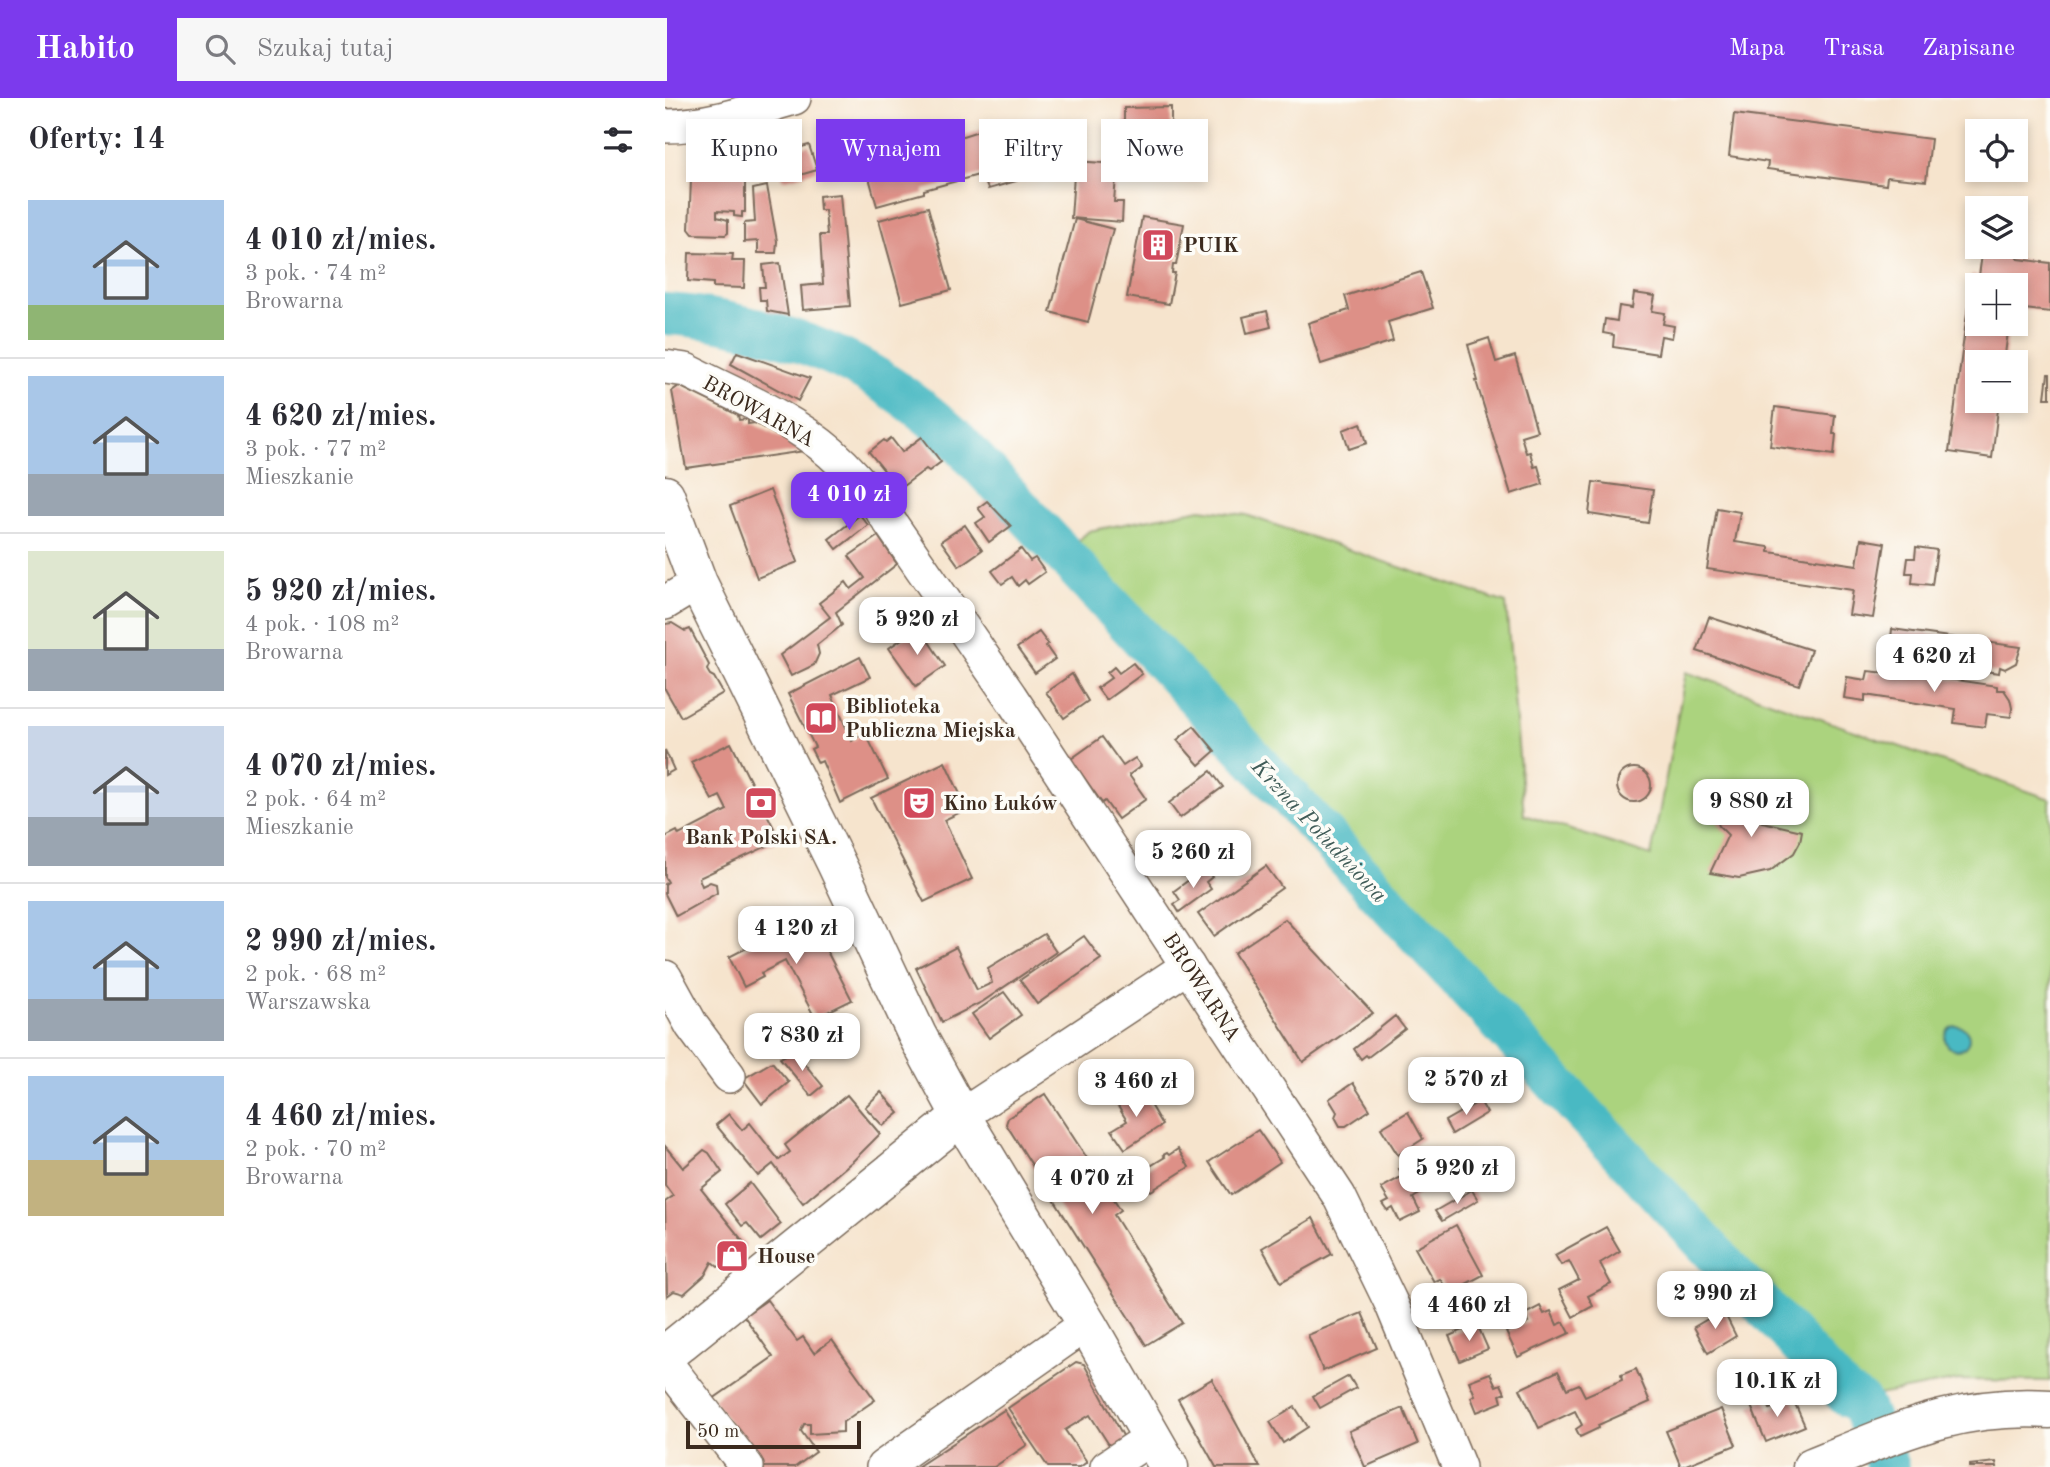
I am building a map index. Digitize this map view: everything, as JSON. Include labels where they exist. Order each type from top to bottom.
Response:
[{"type":"main road","points":[[665,495],[698,583],[836,863],[917,1035],[956,1106],[1161,1452]]},
{"type":"main road","points":[[665,1355],[956,1106]]},
{"type":"main road","points":[[1812,1467],[1899,1431],[1943,1417],[2001,1407],[2050,1409]]},
{"type":"street","points":[[665,126],[728,117],[794,98]]},
{"type":"street","name":"BROWARNA","points":[[665,367],[686,370],[800,430],[855,475],[878,505],[956,617],[1339,1196],[1369,1254],[1459,1467]]},
{"type":"street","points":[[665,603],[698,583]]},
{"type":"street","points":[[956,1106],[1181,956]]},
{"type":"street","points":[[665,977],[692,1026],[729,1076]]},
{"type":"street","points":[[883,1467],[1087,1324]]},
{"type":"street","points":[[665,1362],[747,1467]]},
{"type":"street","points":[[1107,1467],[1161,1452]]},
{"type":"green space","points":[[1201,509],[1246,515],[1506,603],[1524,815],[1651,856],[1686,672],[2050,799],[2050,1381],[1959,1380],[1873,1396],[1072,546],[1089,531]]},
{"type":"water","points":[[1957,1026],[1966,1029],[1969,1038],[1966,1047],[1957,1050],[1948,1047],[1945,1038],[1948,1029]]},
{"type":"building","points":[[1171,107],[1171,119],[1124,119],[1124,108]]},
{"type":"building","points":[[1734,114],[1931,139],[1926,181],[1887,177],[1886,185],[1767,169],[1768,162],[1729,156]]},
{"type":"building","points":[[979,131],[979,175],[965,179],[965,135]]},
{"type":"building","points":[[809,145],[816,170],[802,174],[802,147]]},
{"type":"building","points":[[1087,162],[1101,163],[1101,182],[1116,182],[1114,202],[1123,202],[1122,222],[1071,218],[1074,182],[1087,182]]},
{"type":"building","points":[[691,182],[745,182],[745,212],[742,212],[742,217],[734,216],[734,212],[717,211],[717,217],[728,220],[728,233],[693,234],[689,229]]},
{"type":"building","points":[[870,182],[953,182],[924,190],[924,193],[877,206]]},
{"type":"building","points":[[985,182],[1012,182],[988,189]]},
{"type":"building","points":[[767,186],[777,241],[776,253],[758,253],[758,241],[744,242],[744,223],[755,222],[753,189]]},
{"type":"building","points":[[840,194],[850,306],[803,310],[801,286],[823,284],[820,235],[827,235],[825,210],[820,210],[819,196]]},
{"type":"building","points":[[928,207],[951,290],[902,303],[879,220]]},
{"type":"building","name":"PUIK","points":[[1142,217],[1184,224],[1176,265],[1173,265],[1172,273],[1175,273],[1169,304],[1127,297]]},
{"type":"building","points":[[1075,219],[1113,229],[1088,322],[1050,312]]},
{"type":"building","points":[[689,253],[733,254],[732,261],[745,261],[744,288],[713,287],[713,283],[688,281]]},
{"type":"building","points":[[1981,259],[2018,259],[2050,263],[2050,312],[2028,309],[2028,273],[1979,273]]},
{"type":"building","points":[[780,263],[788,315],[767,311],[766,300],[760,300],[759,287],[765,287],[763,265]]},
{"type":"building","points":[[1421,272],[1433,308],[1388,322],[1393,341],[1321,364],[1308,323],[1349,310],[1345,296]]},
{"type":"building","points":[[1634,293],[1655,296],[1652,311],[1665,313],[1663,324],[1674,326],[1672,338],[1661,336],[1658,354],[1613,347],[1614,335],[1603,333],[1605,319],[1617,321],[1619,306],[1632,308]]},
{"type":"building","points":[[1267,311],[1271,327],[1247,333],[1243,317]]},
{"type":"building","points":[[1965,329],[1965,336],[2007,336],[2006,350],[1965,350],[1965,413],[1998,413],[1992,458],[1949,452]]},
{"type":"building","points":[[1489,338],[1496,362],[1515,356],[1537,431],[1521,436],[1526,453],[1530,452],[1534,467],[1538,466],[1543,484],[1511,494],[1476,381],[1468,345]]},
{"type":"building","points":[[737,352],[810,378],[798,401],[731,364]]},
{"type":"building","points":[[2048,374],[2050,398],[2045,398]]},
{"type":"building","points":[[679,386],[738,415],[739,420],[748,419],[748,424],[755,423],[805,451],[686,468],[672,391]]},
{"type":"building","points":[[1775,407],[1835,415],[1834,455],[1770,446]]},
{"type":"building","points":[[1361,423],[1367,443],[1349,449],[1343,430]]},
{"type":"building","points":[[922,437],[941,462],[929,471],[926,469],[899,489],[869,452],[891,438],[902,452]]},
{"type":"building","points":[[1593,482],[1653,490],[1648,523],[1589,514]]},
{"type":"building","points":[[770,490],[798,562],[757,578],[730,506]]},
{"type":"building","points":[[987,501],[1011,526],[989,542],[976,523],[985,517],[978,508]]},
{"type":"building","points":[[1717,508],[1740,512],[1735,542],[1769,547],[1769,552],[1857,565],[1861,539],[1885,543],[1873,618],[1849,615],[1853,590],[1707,569]]},
{"type":"building","points":[[860,515],[868,525],[837,549],[829,539]]},
{"type":"building","points":[[965,525],[982,550],[959,566],[941,541]]},
{"type":"building","points":[[878,536],[897,564],[836,612],[842,625],[817,645],[819,654],[814,665],[791,676],[780,655],[830,617],[819,603],[846,582],[851,589],[865,578],[849,556]]},
{"type":"building","points":[[1916,547],[1937,550],[1932,585],[1912,583],[1913,573],[1906,573],[1908,558],[1915,558]]},
{"type":"building","points":[[1021,549],[1030,561],[1035,558],[1045,572],[1028,584],[1025,580],[1018,586],[1012,577],[1002,584],[992,571]]},
{"type":"building","points":[[906,604],[913,615],[884,635],[879,627],[873,631],[871,628],[877,623]]},
{"type":"building","points":[[1709,617],[1811,650],[1799,685],[1697,651]]},
{"type":"building","points":[[672,623],[685,631],[690,629],[709,665],[707,670],[723,693],[681,717],[665,689],[665,624]]},
{"type":"building","points":[[919,627],[945,666],[916,686],[889,648]]},
{"type":"building","points":[[1892,629],[2021,647],[2016,663],[2005,669],[2000,667],[1999,673],[1889,657]]},
{"type":"building","points":[[1039,632],[1055,659],[1035,673],[1017,648]]},
{"type":"building","name":"Biblioteka Publiczna Miejska","points":[[860,657],[870,677],[832,695],[852,741],[865,732],[888,779],[840,803],[822,761],[818,763],[811,749],[815,747],[788,694]]},
{"type":"building","points":[[1133,663],[1142,674],[1106,700],[1097,688],[1111,678],[1107,673],[1114,667],[1119,673]]},
{"type":"building","points":[[1887,670],[1997,686],[1997,690],[2004,690],[2010,699],[2011,717],[1987,714],[1985,727],[1954,723],[1956,709],[1865,695],[1865,701],[1844,698],[1847,677],[1866,680],[1868,671],[1886,673]]},
{"type":"building","points":[[1072,674],[1088,701],[1064,718],[1046,692]]},
{"type":"building","points":[[1194,726],[1215,751],[1199,765],[1177,740]]},
{"type":"building","points":[[1102,737],[1123,766],[1135,758],[1141,766],[1129,775],[1146,799],[1118,819],[1105,801],[1102,803],[1071,759]]},
{"type":"building","points":[[731,743],[780,840],[699,878],[702,886],[710,882],[716,884],[717,893],[676,916],[665,894],[665,884],[668,882],[665,877],[665,837],[677,831],[679,835],[727,810],[720,796],[712,800],[691,762]]},
{"type":"building","points":[[665,750],[674,770],[665,775]]},
{"type":"building","points":[[945,762],[967,809],[944,820],[972,879],[924,902],[871,798]]},
{"type":"building","points":[[1634,768],[1646,773],[1651,785],[1646,797],[1634,802],[1622,797],[1617,785],[1622,773]]},
{"type":"building","points":[[1211,771],[1223,787],[1180,818],[1169,803]]},
{"type":"building","points":[[1740,794],[1753,794],[1761,799],[1765,812],[1762,822],[1802,831],[1800,842],[1794,853],[1770,871],[1739,878],[1710,873],[1728,835],[1719,826],[1716,818],[1719,810],[1724,802]]},
{"type":"building","points":[[1266,866],[1282,888],[1214,936],[1198,914]]},
{"type":"building","points":[[1205,868],[1212,877],[1206,882],[1211,889],[1179,912],[1174,904],[1180,900],[1174,891]]},
{"type":"building","points":[[1285,919],[1373,1013],[1303,1062],[1234,953]]},
{"type":"building","points":[[812,922],[852,1000],[815,1018],[785,961],[761,973],[763,977],[744,987],[729,957],[791,925],[794,931]]},
{"type":"building","points":[[1044,934],[1056,952],[982,1002],[942,1022],[916,968],[956,947],[977,990],[992,983],[988,968]]},
{"type":"building","points":[[1084,936],[1101,959],[1037,1004],[1020,980]]},
{"type":"building","points":[[1004,992],[1021,1015],[989,1038],[972,1014]]},
{"type":"building","points":[[1395,1016],[1405,1029],[1368,1057],[1366,1055],[1361,1059],[1354,1049]]},
{"type":"building","points":[[794,1051],[823,1086],[811,1096],[780,1058]]},
{"type":"building","points":[[772,1062],[789,1082],[762,1104],[743,1079]]},
{"type":"building","points":[[1353,1083],[1370,1110],[1346,1126],[1340,1126],[1335,1117],[1337,1112],[1329,1099]]},
{"type":"building","points":[[1140,1088],[1162,1125],[1125,1149],[1112,1130],[1127,1121],[1116,1103]]},
{"type":"building","points":[[881,1092],[899,1113],[883,1126],[865,1107]]},
{"type":"building","points":[[1045,1094],[1121,1210],[1114,1215],[1182,1323],[1146,1345],[1006,1124],[1008,1118]]},
{"type":"building","points":[[847,1095],[880,1134],[803,1203],[773,1164],[758,1176],[716,1125],[729,1114],[742,1130],[750,1123],[779,1160],[790,1152],[785,1145]]},
{"type":"building","points":[[1480,1101],[1487,1113],[1452,1134],[1445,1121]]},
{"type":"building","points":[[1408,1112],[1423,1139],[1398,1155],[1381,1128]]},
{"type":"building","points":[[1258,1130],[1280,1162],[1231,1195],[1209,1162]]},
{"type":"building","points":[[665,1146],[683,1168],[704,1150],[709,1153],[722,1172],[701,1189],[746,1245],[737,1256],[732,1256],[718,1267],[712,1262],[705,1275],[684,1294],[674,1291],[667,1296],[665,1202],[673,1196],[665,1185]]},
{"type":"building","points":[[1178,1149],[1189,1167],[1151,1191],[1139,1173],[1165,1157],[1163,1155],[1169,1155]]},
{"type":"building","points":[[1411,1163],[1426,1190],[1413,1198],[1420,1212],[1400,1222],[1393,1208],[1388,1211],[1383,1204],[1389,1201],[1381,1188],[1403,1176],[1399,1169]]},
{"type":"building","points":[[750,1183],[781,1224],[761,1240],[747,1223],[742,1226],[725,1204]]},
{"type":"building","points":[[1472,1190],[1478,1200],[1442,1221],[1435,1211]]},
{"type":"building","points":[[1313,1218],[1332,1254],[1281,1282],[1262,1248]]},
{"type":"building","points":[[1456,1225],[1483,1275],[1449,1293],[1440,1279],[1434,1282],[1415,1248]]},
{"type":"building","points":[[1606,1227],[1620,1251],[1600,1263],[1611,1284],[1588,1296],[1593,1306],[1573,1317],[1559,1290],[1579,1280],[1569,1261],[1561,1265],[1555,1255]]},
{"type":"building","points":[[767,1300],[797,1341],[803,1337],[814,1353],[832,1340],[875,1400],[843,1422],[843,1432],[810,1434],[810,1424],[804,1424],[801,1431],[816,1452],[795,1467],[761,1467],[713,1399],[773,1357],[744,1316]]},
{"type":"building","points":[[1540,1306],[1544,1314],[1551,1311],[1557,1325],[1564,1322],[1570,1333],[1518,1357],[1506,1332],[1528,1322],[1525,1314]]},
{"type":"building","points":[[1723,1310],[1736,1336],[1708,1353],[1694,1327]]},
{"type":"building","points":[[1362,1313],[1377,1348],[1323,1371],[1308,1335]]},
{"type":"building","points":[[1477,1324],[1488,1349],[1460,1361],[1449,1336]]},
{"type":"building","points":[[1076,1362],[1084,1364],[1127,1443],[1113,1451],[1090,1415],[1065,1430],[1087,1462],[1080,1467],[1048,1467],[1008,1408]]},
{"type":"building","points":[[1636,1369],[1650,1402],[1598,1425],[1599,1428],[1580,1437],[1576,1429],[1582,1425],[1575,1411],[1539,1428],[1520,1389],[1558,1371],[1567,1389],[1579,1384],[1585,1396],[1622,1380],[1621,1375]]},
{"type":"building","points":[[1490,1373],[1496,1386],[1501,1384],[1505,1393],[1500,1395],[1502,1402],[1477,1412],[1471,1397],[1475,1395],[1469,1381]]},
{"type":"building","points":[[1349,1376],[1356,1388],[1320,1408],[1313,1396]]},
{"type":"building","points":[[1212,1379],[1260,1467],[1216,1467],[1178,1399]]},
{"type":"building","points":[[1766,1399],[1770,1409],[1793,1399],[1805,1426],[1766,1442],[1751,1406]]},
{"type":"building","points":[[1295,1407],[1308,1427],[1283,1443],[1270,1422]]},
{"type":"building","points":[[1403,1408],[1418,1444],[1365,1467],[1349,1431]]},
{"type":"building","points":[[1721,1409],[1736,1445],[1681,1467],[1666,1431]]},
{"type":"building","points":[[1004,1410],[1027,1445],[994,1467],[917,1467]]},
{"type":"building","points":[[1996,1462],[1997,1467],[1970,1467],[1970,1465]]},
{"type":"waterway","name":"Krzna Południowa","points":[[665,314],[734,324],[798,341],[826,352],[878,379],[954,437],[1847,1396],[1861,1403],[1888,1467]]},
{"type":"place","name":"PUIK","points":[[1158,245]]},
{"type":"place","name":"Biblioteka Publiczna Miejska","points":[[821,718]]},
{"type":"place","name":"Bank Polski SA.","points":[[761,803]]},
{"type":"place","name":"Kino Łuków","points":[[919,803]]},
{"type":"place","name":"House","points":[[732,1256]]}]
